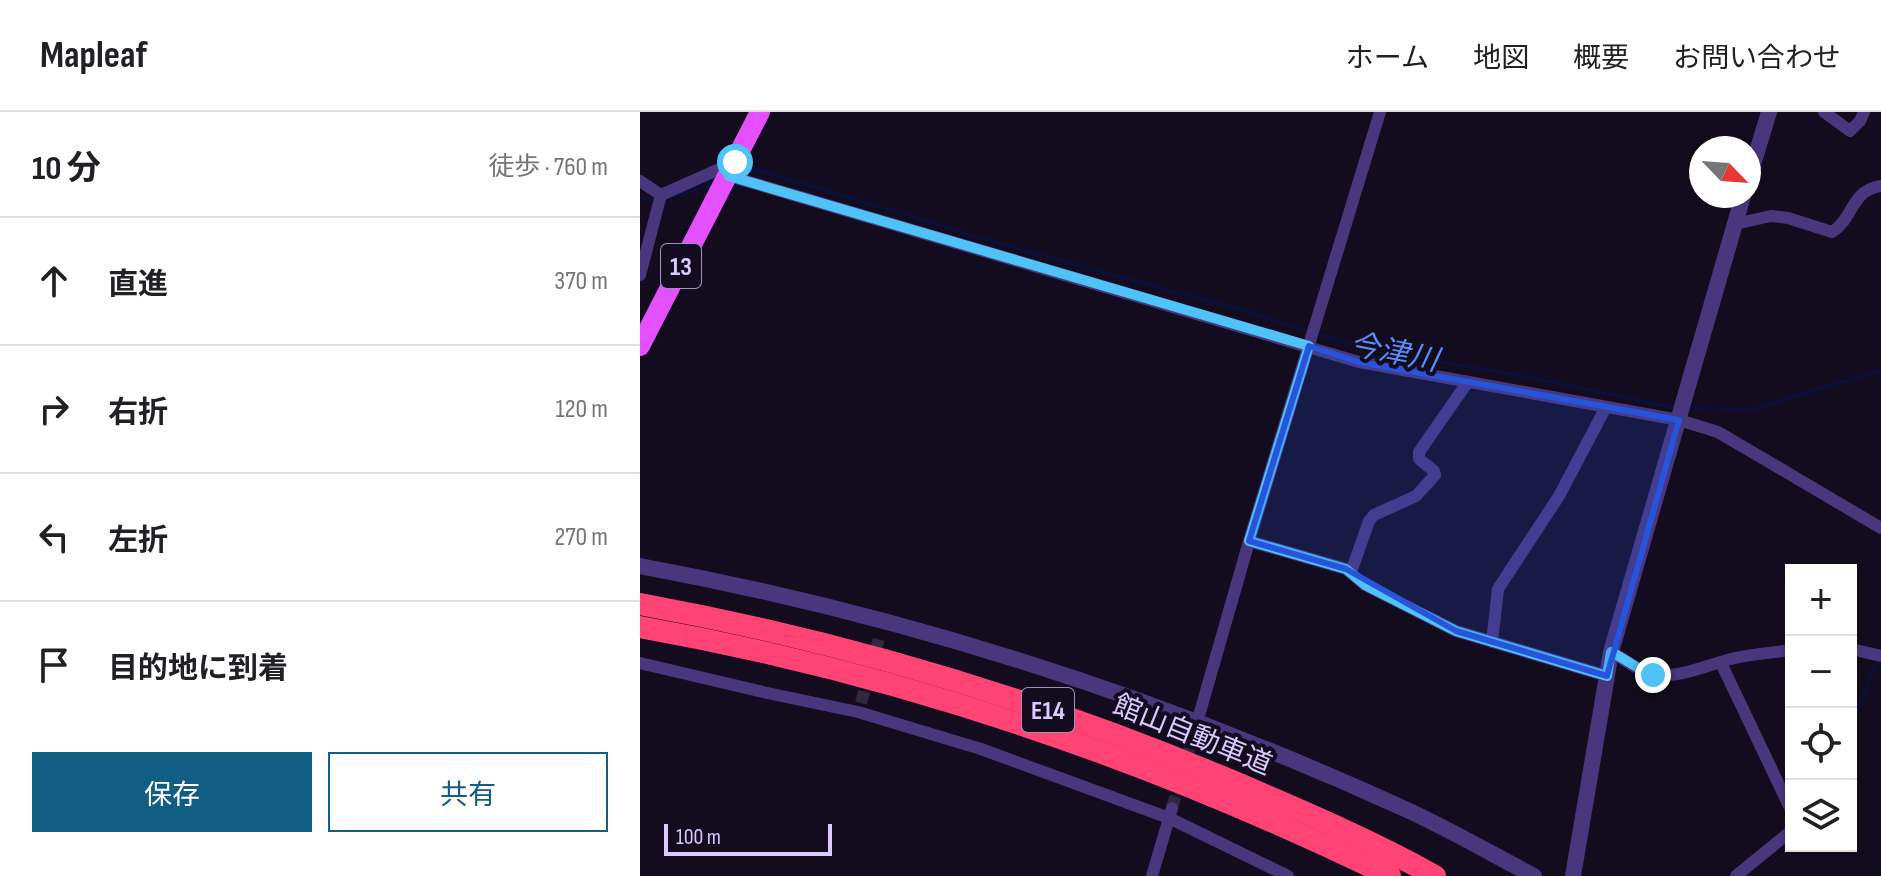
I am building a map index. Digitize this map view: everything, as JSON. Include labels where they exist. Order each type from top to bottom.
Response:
[{"type":"highway","name":"館山自動車道","points":[[640,604],[744,624],[828,645],[1053,712],[1165,753],[1297,808],[1435,876]]},
{"type":"highway","name":"館山自動車道","points":[[640,627],[822,665],[924,692],[1047,731],[1289,826],[1390,876]]},
{"type":"main road","name":"13","points":[[640,346],[760,112]]},
{"type":"street","points":[[1196,728],[1249,541],[1380,112]]},
{"type":"street","points":[[1761,138],[1769,112]]},
{"type":"street","points":[[1824,112],[1850,131],[1864,112]]},
{"type":"street","points":[[661,195],[729,175],[1359,362],[1679,420],[1718,432],[1881,528]]},
{"type":"street","points":[[640,181],[661,195]]},
{"type":"street","points":[[1735,224],[1771,216],[1832,232],[1842,224],[1860,194],[1868,188],[1881,186]]},
{"type":"street","points":[[640,275],[661,195]]},
{"type":"street","points":[[1573,876],[1611,652],[1740,208]]},
{"type":"street","points":[[1351,572],[1374,515],[1416,496],[1435,475],[1419,459],[1419,452],[1467,383]]},
{"type":"street","points":[[1492,642],[1498,589],[1559,496],[1606,407]]},
{"type":"street","points":[[1249,541],[1351,572],[1365,585],[1456,631],[1607,676]]},
{"type":"street","points":[[640,566],[749,586],[882,627],[1009,657],[1407,810],[1534,876]]},
{"type":"street","points":[[1857,650],[1881,656]]},
{"type":"street","points":[[1611,652],[1653,675],[1696,671],[1785,651]]},
{"type":"street","points":[[640,663],[763,692],[860,708],[1171,813],[1288,876]]},
{"type":"street","points":[[1721,663],[1785,797]]},
{"type":"street","points":[[1152,876],[1171,813]]},
{"type":"street","points":[[1736,876],[1785,836]]},
{"type":"highlighted area","points":[[1309,346],[1359,362],[1679,420],[1607,676],[1456,631],[1346,569],[1249,541]]},
{"type":"waterway","name":"今津川","points":[[738,175],[755,169],[1008,246],[1311,332]]},
{"type":"waterway","name":"今津川","points":[[666,199],[712,184]]},
{"type":"waterway","name":"今津川","points":[[640,197],[655,202]]},
{"type":"waterway","name":"今津川","points":[[1318,334],[1367,350],[1519,375],[1674,408]]},
{"type":"waterway","name":"今津川","points":[[1690,408],[1751,410],[1881,370]]},
{"type":"waterway","points":[[1857,711],[1878,659]]},
{"type":"tunnel","points":[[861,703],[880,635]]},
{"type":"tunnel","points":[[1172,808],[1194,733]]},
{"type":"route","points":[[735,162],[729,176],[1309,346],[1249,541],[1346,569],[1365,585],[1456,631],[1607,676],[1611,652],[1653,675]]}]
